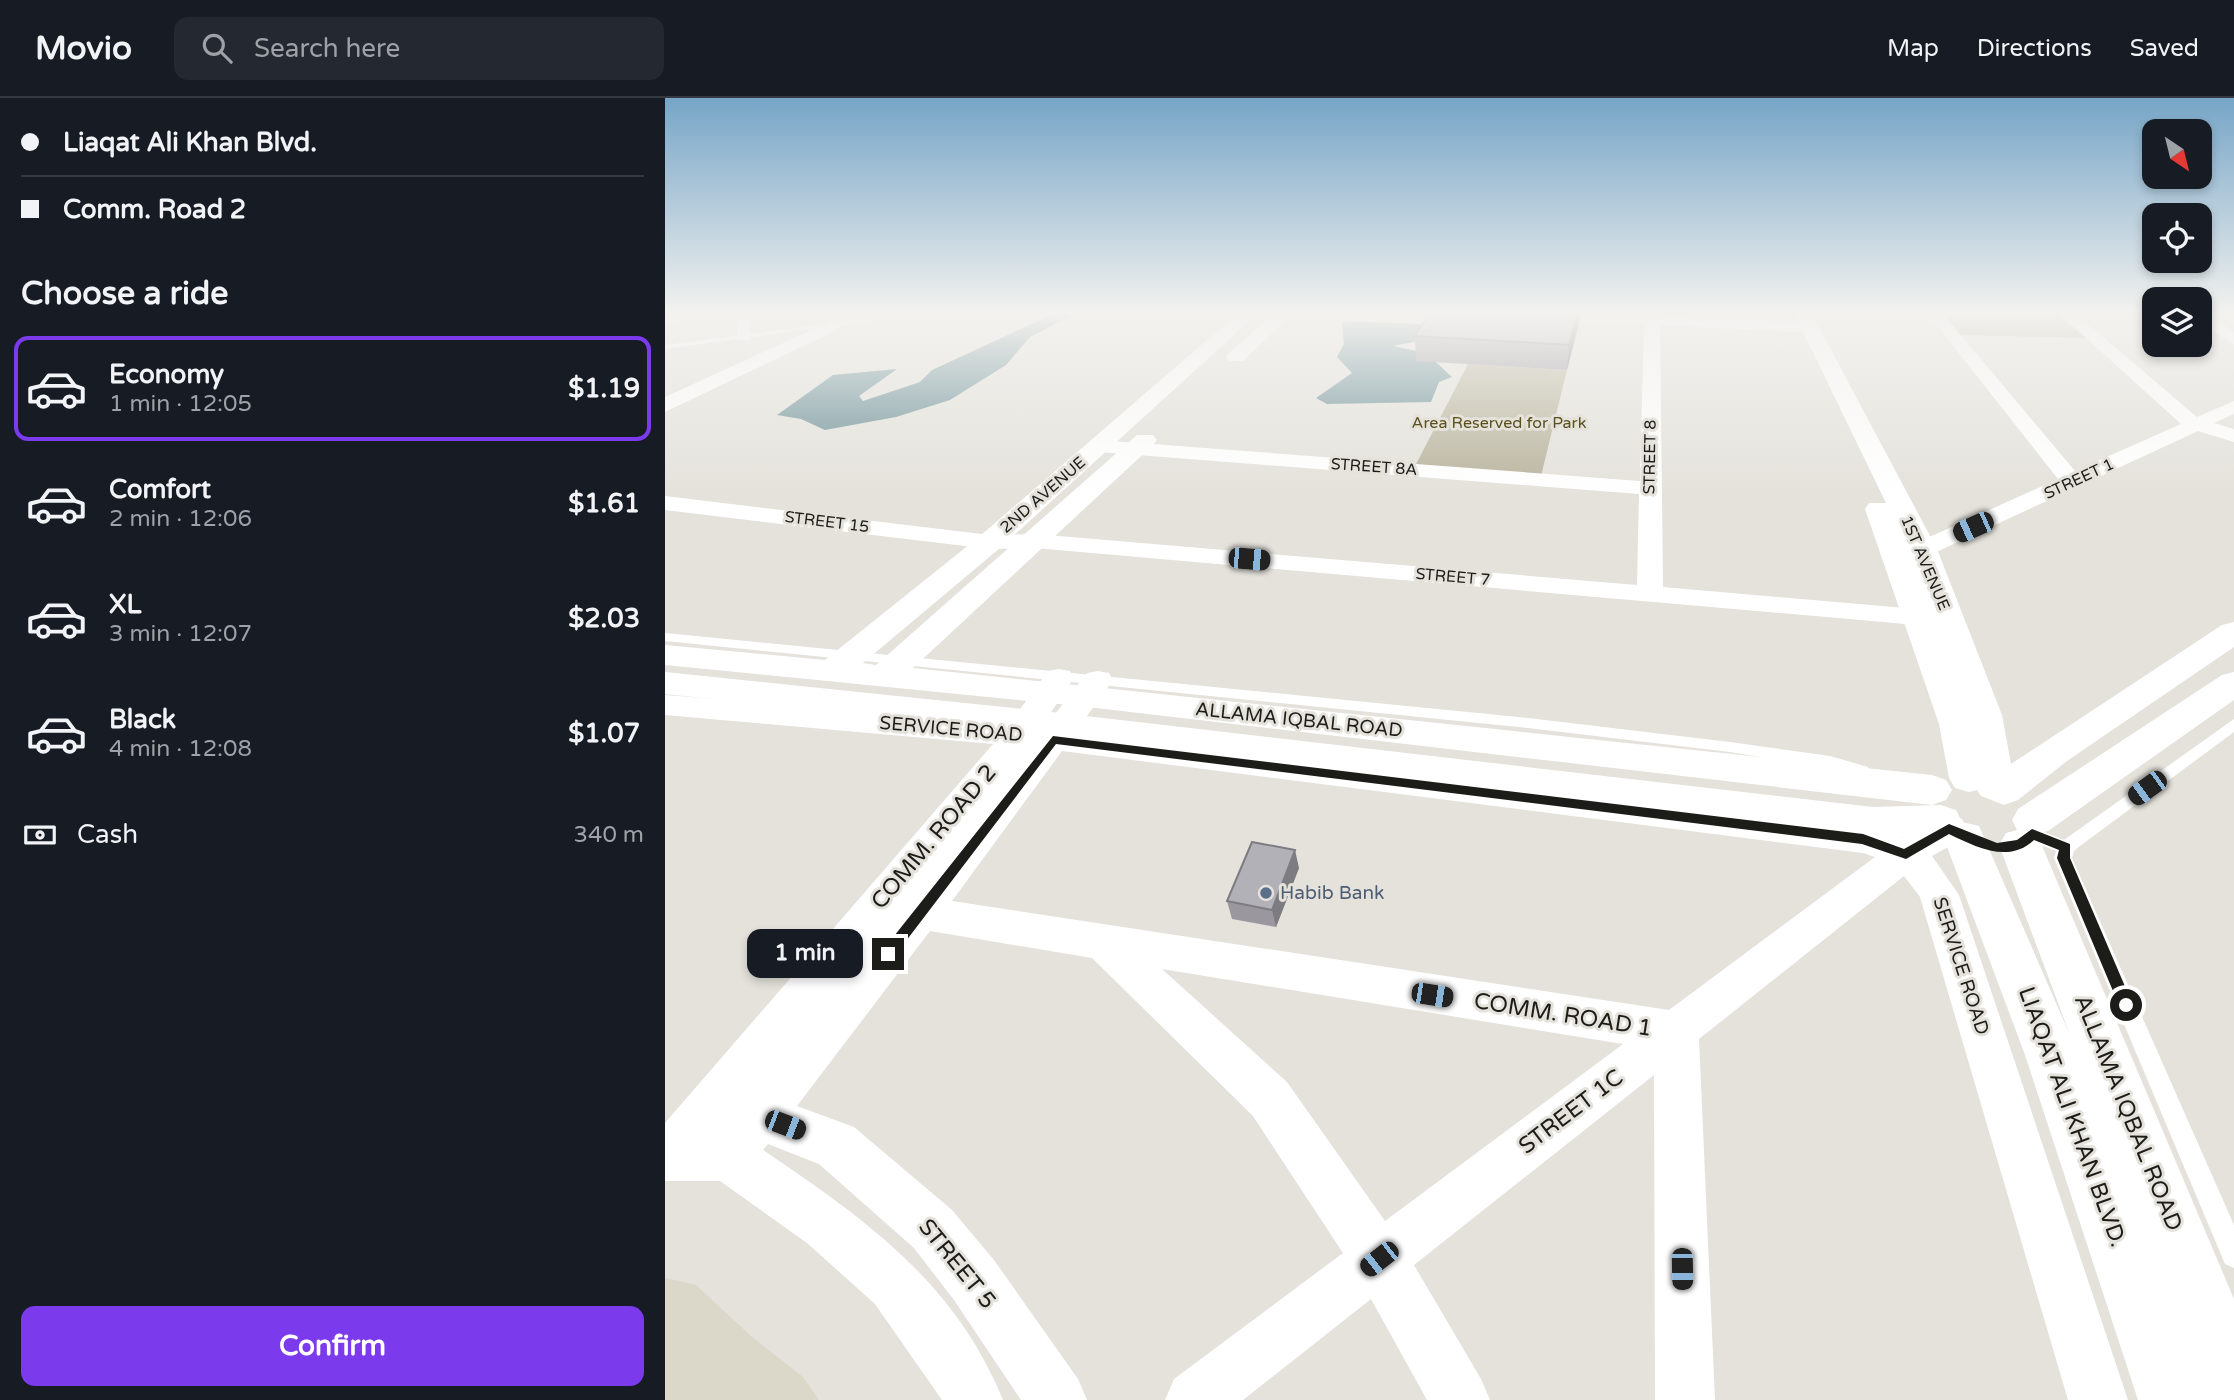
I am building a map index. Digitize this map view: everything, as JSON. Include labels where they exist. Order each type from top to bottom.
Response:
[{"type":"main road","points":[[665,394],[707,375]]},
{"type":"main road","points":[[665,405],[729,375]]},
{"type":"main road","name":"2ND AVENUE","points":[[842,663],[990,542],[1179,375]]},
{"type":"main road","points":[[1204,386],[1216,375]]},
{"type":"main road","points":[[1813,375],[1886,525],[1917,617],[1958,723],[1965,804],[1997,848],[2038,837],[2234,683]]},
{"type":"main road","name":"1ST AVENUE","points":[[1826,375],[1923,549],[1984,715],[1965,804]]},
{"type":"main road","name":"2ND AVENUE","points":[[892,669],[1164,422]]},
{"type":"main road","points":[[1965,804],[2053,752],[2234,632]]},
{"type":"main road","points":[[665,655],[842,663],[892,669],[1057,708]]},
{"type":"main road","points":[[665,684],[1057,708],[1873,823],[1965,804],[2022,805],[2038,837]]},
{"type":"main road","name":"LIAQAT ALI KHAN BLVD.","points":[[1965,804],[2173,1400]]},
{"type":"main road","name":"ALLAMA IQBAL ROAD","points":[[2038,837],[2234,1382]]},
{"type":"street","name":"STREET 8","points":[[1649,375],[1650,594]]},
{"type":"street","points":[[1985,375],[2072,482]]},
{"type":"street","points":[[2135,375],[2179,414],[2194,423],[2234,436]]},
{"type":"street","name":"STREET 1","points":[[1923,549],[2234,407]]},
{"type":"street","name":"STREET 8A","points":[[1099,446],[1650,488]]},
{"type":"street","name":"STREET 15","points":[[665,503],[990,542]]},
{"type":"street","name":"STREET 7","points":[[990,542],[1035,541],[1917,617]]},
{"type":"street","name":"SERVICE ROAD","points":[[665,705],[1057,708],[1863,839],[1906,854],[1924,870],[1939,895],[2098,1400]]},
{"type":"street","name":"COMM. ROAD 2","points":[[743,1136],[921,914],[1057,708]]},
{"type":"street","name":"COMM. ROAD 2","points":[[667,1156],[1057,708]]},
{"type":"street","name":"STREET 1C","points":[[1195,1400],[1906,854],[1965,804]]},
{"type":"street","name":"COMM. ROAD 1","points":[[921,914],[1676,1032],[1685,1400]]},
{"type":"street","points":[[1107,945],[1270,1099],[1379,1259],[1460,1400]]},
{"type":"street","points":[[743,1136],[826,1224],[895,1284],[958,1369],[973,1400]]},
{"type":"street","name":"STREET 5","points":[[667,1156],[743,1136],[836,1145],[933,1229],[974,1280],[1057,1400]]},
{"type":"lane","points":[[665,637],[842,663]]},
{"type":"lane","name":"SERVICE ROAD","points":[[1057,708],[1730,747],[1830,762],[1965,804]]},
{"type":"lane","points":[[2234,724],[2038,837],[2063,858],[2234,1255]]},
{"type":"shaded area","points":[[665,1278],[696,1285],[751,1336],[803,1377],[819,1400],[665,1400]]},
{"type":"green space","name":"Area Reserved for Park","points":[[1462,375],[1566,375],[1540,480],[1413,470]]},
{"type":"water","points":[[833,375],[889,375],[859,396],[863,401],[920,382],[927,375],[990,375],[950,400],[896,417],[825,430],[801,419],[777,415]]},
{"type":"water","points":[[1349,375],[1450,375],[1452,377],[1439,382],[1431,402],[1327,404],[1316,398]]},
{"type":"building","points":[[1252,842],[1295,850],[1272,910],[1227,901]]},
{"type":"place","name":"Habib Bank","points":[[1266,893]]},
{"type":"route","points":[[888,954],[1053,739],[1863,839],[1906,854],[1949,829],[1982,845],[1997,848],[2021,845],[2032,834],[2066,848],[2063,858],[2126,1005]]}]
